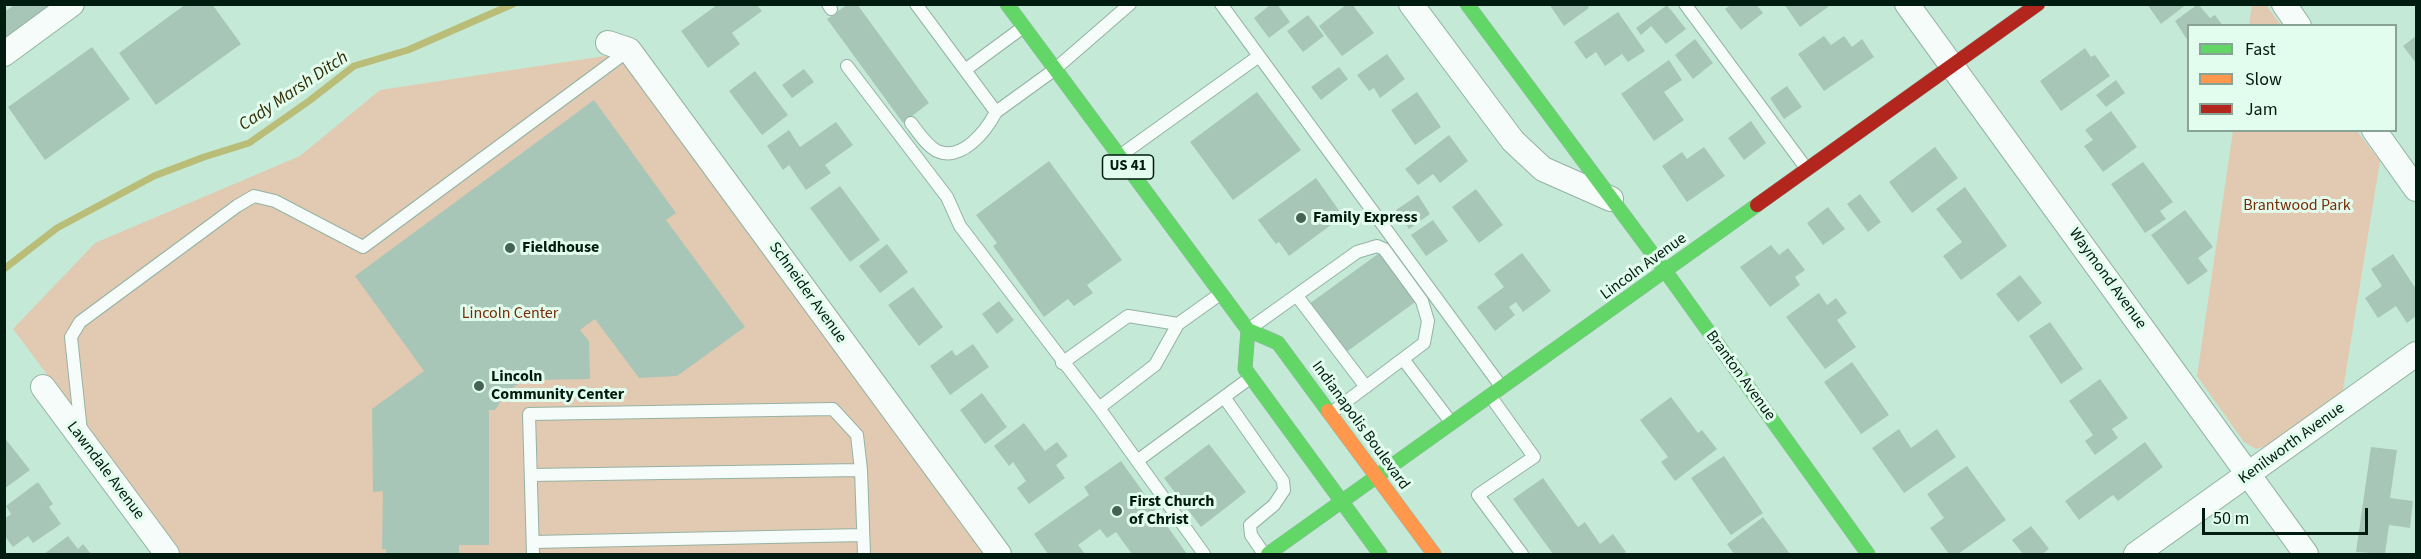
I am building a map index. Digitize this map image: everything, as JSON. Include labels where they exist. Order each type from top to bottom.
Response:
[{"type":"main road","name":"US 41","points":[[1007,4],[1248,330]]},
{"type":"main road","name":"Branton Avenue","points":[[1467,4],[1666,272],[1868,555]]},
{"type":"main road","name":"Lincoln Avenue","points":[[1266,555],[1452,425],[2038,4]]},
{"type":"main road","points":[[1248,330],[1245,369],[1380,555]]},
{"type":"main road","name":"Indianapolis Boulevard","points":[[1248,330],[1278,343],[1434,555]]},
{"type":"street","points":[[4,54],[72,4]]},
{"type":"street","name":"Branton Avenue","points":[[1411,4],[1513,141],[1543,169],[1611,199]]},
{"type":"street","name":"Waymond Avenue","points":[[1907,4],[2306,555]]},
{"type":"street","points":[[2284,4],[2298,24]]},
{"type":"street","name":"Schneider Avenue","points":[[619,46],[999,555]]},
{"type":"street","points":[[2375,132],[2416,189]]},
{"type":"street","name":"Kenilworth Avenue","points":[[2136,555],[2416,354]]},
{"type":"street","name":"Lawndale Avenue","points":[[43,387],[167,555]]},
{"type":"lane","points":[[916,4],[996,112]]},
{"type":"lane","points":[[911,123],[925,141],[938,151],[952,153],[973,142],[987,130],[996,112],[1054,70],[1130,4]]},
{"type":"lane","points":[[1221,4],[1503,388]]},
{"type":"lane","points":[[1685,4],[1808,170]]},
{"type":"lane","points":[[965,70],[1023,27]]},
{"type":"lane","points":[[82,440],[71,337],[80,322],[237,206],[254,196],[275,201],[363,247],[619,46]]},
{"type":"lane","points":[[1120,156],[1259,56]]},
{"type":"lane","points":[[847,66],[947,197],[960,226],[1062,363],[1099,408],[1204,555]]},
{"type":"lane","points":[[1248,330],[1357,252],[1377,246],[1384,249],[1422,301],[1428,321],[1424,343],[1330,414]]},
{"type":"lane","points":[[1099,408],[1155,364],[1178,324],[1221,293]]},
{"type":"lane","points":[[1297,297],[1366,387]]},
{"type":"lane","points":[[1062,363],[1128,316],[1178,324]]},
{"type":"lane","points":[[1403,359],[1452,425]]},
{"type":"lane","points":[[1137,461],[1251,377]]},
{"type":"lane","points":[[1224,397],[1283,481],[1284,490],[1274,505],[1250,525],[1251,535],[1266,555]]},
{"type":"lane","points":[[1491,397],[1534,457],[1478,495],[1522,555]]},
{"type":"lane","points":[[863,535],[533,548],[529,414],[833,409],[857,435],[861,470],[864,555]]},
{"type":"lane","points":[[531,475],[861,470]]},
{"type":"green space","points":[[2252,4],[2266,5],[2280,24],[2249,24]]},
{"type":"green space","name":"Lincoln Center","points":[[618,54],[988,554],[181,554],[13,329],[95,243],[300,156],[380,90]]},
{"type":"green space","name":"Brantwood Park","points":[[2233,132],[2358,132],[2380,161],[2343,390],[2267,446],[2256,449],[2244,442],[2197,376]]},
{"type":"building","points":[[16,4],[59,4],[4,44],[4,12]]},
{"type":"building","points":[[186,4],[212,4],[241,44],[156,105],[119,53]]},
{"type":"building","points":[[848,4],[857,4],[929,103],[903,123],[827,19]]},
{"type":"building","points":[[1271,4],[1277,4],[1290,22],[1269,38],[1254,18]]},
{"type":"building","points":[[1347,4],[1352,4],[1374,33],[1342,56],[1319,26]]},
{"type":"building","points":[[1549,4],[1587,4],[1589,8],[1564,26]]},
{"type":"building","points":[[1732,4],[1756,4],[1763,13],[1741,30],[1725,9]]},
{"type":"building","points":[[1784,4],[1827,4],[1828,7],[1800,27]]},
{"type":"building","points":[[2147,4],[2187,4],[2161,24]]},
{"type":"building","points":[[2198,4],[2210,18],[2215,15],[2222,24],[2187,24],[2187,39],[2175,21]]},
{"type":"building","points":[[717,5],[757,5],[762,11],[732,33],[740,44],[708,68],[681,31]]},
{"type":"building","points":[[1667,5],[1686,29],[1666,44],[1651,26],[1641,35],[1636,28]]},
{"type":"building","points":[[1618,12],[1645,51],[1628,62],[1622,54],[1605,66],[1596,52],[1586,59],[1574,42]]},
{"type":"building","points":[[1308,15],[1324,36],[1303,52],[1287,31]]},
{"type":"building","points":[[1824,36],[1831,45],[1844,36],[1852,47],[1862,39],[1874,57],[1824,91],[1798,54]]},
{"type":"building","points":[[2416,36],[2416,63],[2403,46]]},
{"type":"building","points":[[1695,39],[1713,63],[1693,79],[1675,55]]},
{"type":"building","points":[[92,47],[130,99],[45,160],[8,107]]},
{"type":"building","points":[[2085,48],[2091,57],[2095,55],[2110,76],[2061,111],[2040,81]]},
{"type":"building","points":[[1387,54],[1405,79],[1380,98],[1374,88],[1369,91],[1357,75]]},
{"type":"building","points":[[1669,60],[1682,80],[1664,92],[1684,120],[1654,141],[1621,94]]},
{"type":"building","points":[[1339,67],[1348,79],[1321,100],[1311,87]]},
{"type":"building","points":[[804,69],[814,82],[792,98],[782,85]]},
{"type":"building","points":[[755,71],[788,115],[762,135],[729,91]]},
{"type":"building","points":[[2116,80],[2125,93],[2106,107],[2096,95]]},
{"type":"building","points":[[1787,86],[1802,107],[1784,119],[1770,98]]},
{"type":"building","points":[[1257,92],[1301,150],[1233,200],[1190,142]]},
{"type":"building","points":[[1417,92],[1441,127],[1415,145],[1391,110]]},
{"type":"building","points":[[594,100],[676,213],[666,220],[745,327],[677,376],[639,378],[595,319],[580,330],[589,341],[590,379],[535,380],[520,383],[508,391],[495,410],[489,410],[489,545],[459,545],[459,554],[386,554],[386,549],[382,549],[383,491],[373,492],[372,409],[424,371],[355,276]]},
{"type":"building","points":[[2111,111],[2137,147],[2103,172],[2084,146],[2093,140],[2085,130]]},
{"type":"building","points":[[1751,121],[1766,143],[1744,160],[1728,138]]},
{"type":"building","points":[[836,122],[853,145],[825,165],[831,173],[806,190],[789,165],[783,170],[767,146],[789,130],[800,147]]},
{"type":"building","points":[[1449,135],[1468,161],[1440,183],[1433,174],[1418,185],[1405,169]]},
{"type":"building","points":[[1704,147],[1725,176],[1687,202],[1662,166],[1682,152],[1687,159]]},
{"type":"building","points":[[1935,147],[1958,178],[1912,213],[1889,182]]},
{"type":"building","points":[[1049,161],[1122,260],[1087,285],[1093,293],[1074,306],[1068,299],[1044,317],[993,246],[997,243],[976,215]]},
{"type":"building","points":[[2143,162],[2173,202],[2160,211],[2166,219],[2145,233],[2111,184]]},
{"type":"building","name":"Family Express","points":[[1316,178],[1343,216],[1289,256],[1279,242],[1276,244],[1258,220]]},
{"type":"building","points":[[840,186],[880,240],[850,262],[810,208]]},
{"type":"building","points":[[1965,187],[2007,246],[1961,280],[1943,256],[1962,242],[1936,209]]},
{"type":"building","points":[[1476,189],[1503,225],[1479,243],[1452,207]]},
{"type":"building","points":[[1860,194],[1881,222],[1868,232],[1847,204]]},
{"type":"building","points":[[1418,195],[1430,214],[1409,229],[1396,210]]},
{"type":"building","points":[[1828,207],[1845,229],[1823,245],[1807,223]]},
{"type":"building","points":[[2185,210],[2213,247],[2198,258],[2208,271],[2188,285],[2151,235]]},
{"type":"building","points":[[1433,220],[1448,241],[1426,256],[1411,235]]},
{"type":"building","points":[[887,244],[908,272],[880,293],[859,266]]},
{"type":"building","points":[[1771,245],[1779,255],[1788,248],[1805,270],[1795,277],[1800,285],[1770,307],[1740,267]]},
{"type":"building","name":"Family Express","points":[[1382,251],[1418,300],[1345,353],[1309,304]]},
{"type":"building","points":[[1522,253],[1551,291],[1523,312],[1516,302],[1509,307],[1515,315],[1495,331],[1477,307],[1504,287],[1494,274]]},
{"type":"building","points":[[2393,254],[2416,289],[2416,316],[2407,323],[2396,306],[2378,318],[2365,298],[2382,286],[2371,269]]},
{"type":"building","points":[[2020,275],[2042,303],[2018,322],[1996,294]]},
{"type":"building","points":[[913,287],[943,327],[919,346],[888,305]]},
{"type":"building","points":[[1819,293],[1827,305],[1836,298],[1847,313],[1837,320],[1856,347],[1825,369],[1786,317]]},
{"type":"building","points":[[999,301],[1014,320],[997,334],[982,314]]},
{"type":"building","points":[[2050,322],[2083,369],[2061,384],[2029,336]]},
{"type":"building","points":[[973,344],[989,367],[950,395],[930,366],[952,350],[956,356]]},
{"type":"building","points":[[1852,362],[1889,415],[1861,434],[1824,382]]},
{"type":"building","points":[[2100,379],[2128,418],[2112,429],[2118,438],[2095,455],[2085,441],[2093,435],[2069,401]]},
{"type":"building","points":[[982,393],[1007,427],[985,444],[960,410]]},
{"type":"building","points":[[1671,397],[1698,433],[1702,430],[1717,449],[1675,481],[1661,462],[1668,457],[1640,420]]},
{"type":"building","points":[[1024,423],[1045,451],[1057,442],[1068,456],[1056,465],[1065,478],[1029,504],[1017,488],[1026,481],[1013,462],[1009,466],[994,446]]},
{"type":"building","points":[[1899,429],[1911,448],[1937,429],[1956,457],[1904,493],[1872,448]]},
{"type":"building","points":[[4,437],[30,470],[4,489]]},
{"type":"building","points":[[2145,442],[2163,467],[2118,501],[2113,495],[2079,520],[2065,501]]},
{"type":"building","points":[[1209,444],[1246,492],[1201,527],[1164,478]]},
{"type":"building","points":[[2371,447],[2397,450],[2390,498],[2413,501],[2410,528],[2389,525],[2385,554],[2356,552]]},
{"type":"building","points":[[1724,456],[1763,513],[1731,535],[1691,478]]},
{"type":"building","points":[[1121,461],[1187,554],[1132,554],[1116,532],[1107,538],[1100,529],[1078,545],[1085,554],[1048,554],[1034,534],[1089,495],[1084,487]]},
{"type":"building","points":[[1967,466],[2006,520],[1958,554],[1949,554],[1930,528],[1944,518],[1927,494]]},
{"type":"building","points":[[1543,478],[1578,527],[1585,522],[1600,544],[1613,534],[1626,552],[1623,554],[1553,554],[1513,499]]},
{"type":"building","points":[[38,482],[53,504],[49,507],[61,524],[33,543],[28,536],[13,547],[4,535],[4,519],[11,514],[6,506]]},
{"type":"building","points":[[1763,517],[1790,554],[1734,554],[1727,544]]},
{"type":"building","points":[[2031,526],[2049,549],[2042,554],[2023,554],[2012,540]]},
{"type":"building","points":[[68,536],[78,549],[83,544],[91,554],[44,554]]},
{"type":"waterway","name":"Cady Marsh Ditch","points":[[4,269],[57,228],[154,176],[249,143],[354,66],[408,50],[513,4]]},
{"type":"traffic: fast","points":[[1007,4],[1248,330],[1278,343],[1328,411]]},
{"type":"traffic: fast","points":[[1467,4],[1666,272],[1868,554]]},
{"type":"traffic: fast","points":[[1268,554],[1757,205]]},
{"type":"traffic: fast","points":[[1248,330],[1245,369],[1380,554]]},
{"type":"traffic: slow","points":[[1328,411],[1434,554]]},
{"type":"traffic: jam","points":[[1757,205],[2038,4]]},
{"type":"place","name":"Family Express","points":[[1301,218]]},
{"type":"place","name":"Fieldhouse","points":[[510,248]]},
{"type":"place","name":"Lincoln Community Center","points":[[479,386]]},
{"type":"place","name":"First Church of Christ","points":[[1117,511]]}]
